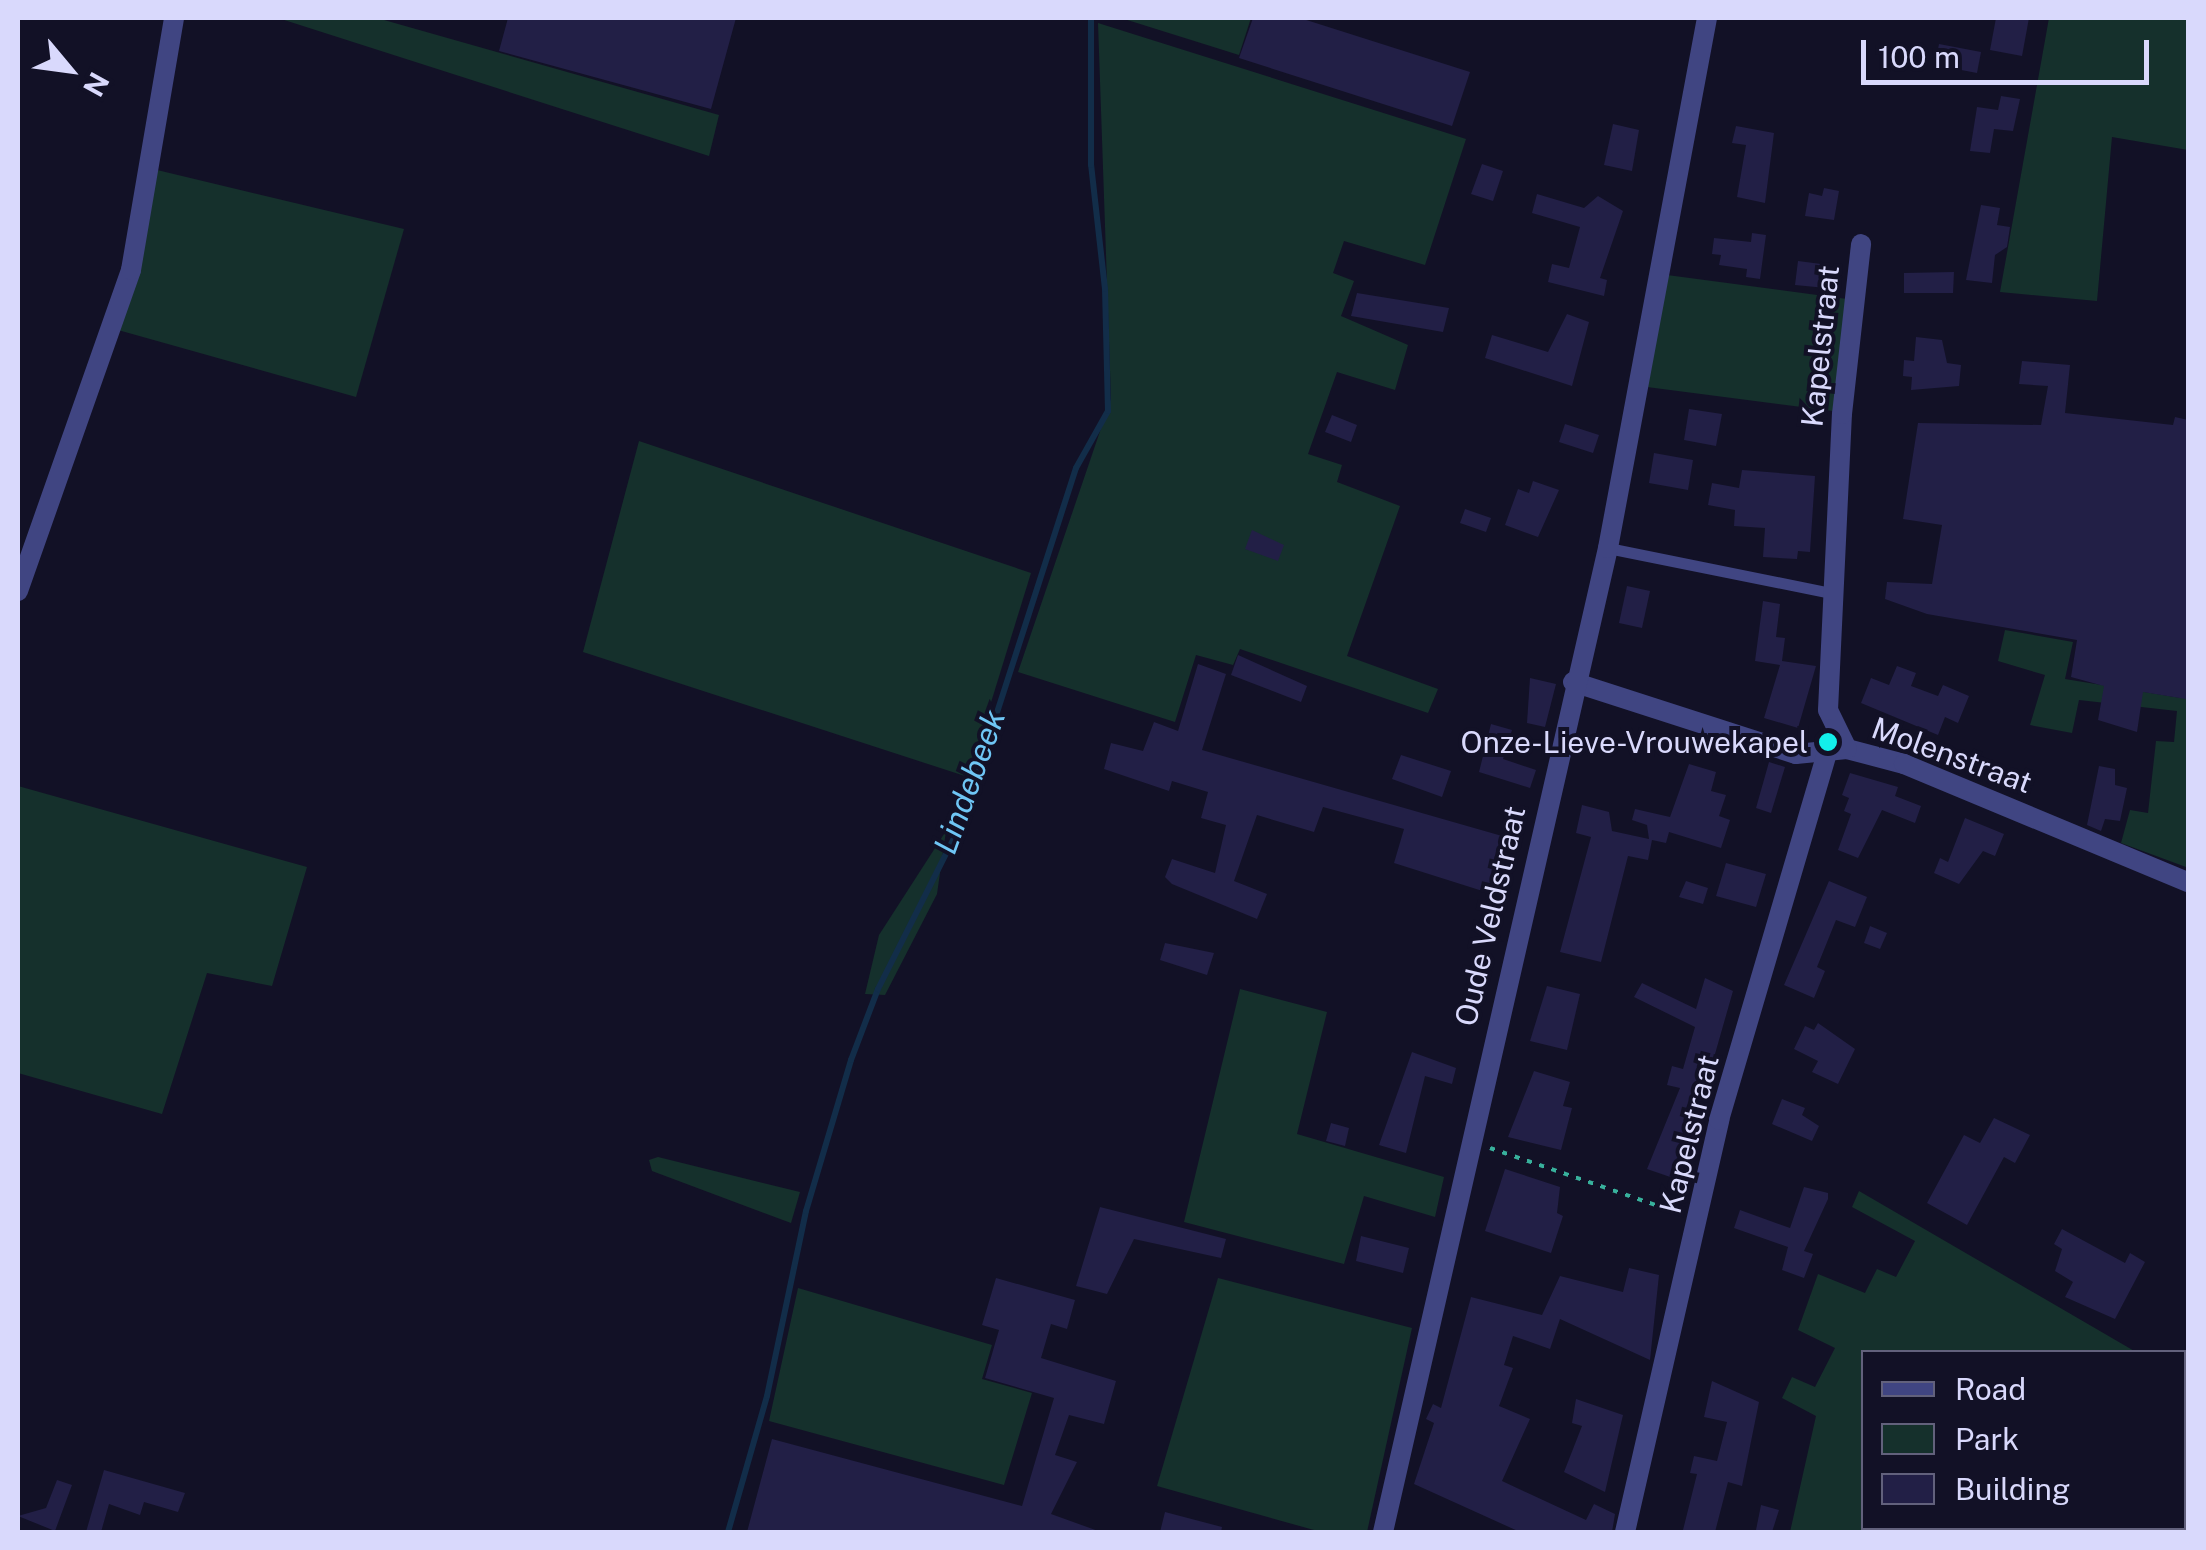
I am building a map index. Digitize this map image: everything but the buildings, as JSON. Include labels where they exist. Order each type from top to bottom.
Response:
[{"type":"street","points":[[18,591],[131,270],[174,18]]},
{"type":"street","name":"Oude Veldstraat","points":[[1383,1532],[1574,682],[1608,548],[1706,18]]},
{"type":"street","name":"Kapelstraat","points":[[1625,1532],[1720,1120],[1837,752],[1828,710],[1832,593],[1861,244]]},
{"type":"street","name":"Molenstraat","points":[[1574,682],[1796,754],[1837,752],[1904,764],[2188,882]]},
{"type":"lane","points":[[1608,548],[1832,593]]},
{"type":"path","points":[[1470,1142],[1698,1220]]},
{"type":"green space","points":[[278,18],[377,18],[719,115],[709,156]]},
{"type":"green space","points":[[1121,18],[1251,18],[1239,55]]},
{"type":"green space","points":[[2049,18],[2188,18],[2188,150],[2112,137],[2097,301],[2000,292]]},
{"type":"green space","points":[[1098,23],[1466,139],[1425,265],[1344,241],[1333,273],[1354,281],[1341,316],[1408,345],[1395,390],[1337,372],[1308,454],[1342,465],[1337,482],[1400,506],[1347,656],[1438,689],[1428,713],[1240,649],[1233,665],[1196,655],[1175,722],[1018,672],[1111,399]]},
{"type":"green space","points":[[157,170],[404,229],[356,397],[118,330]]},
{"type":"green space","points":[[1667,275],[1847,299],[1833,411],[1647,387]]},
{"type":"green space","points":[[639,441],[1031,573],[968,777],[583,652]]},
{"type":"green space","points":[[2005,630],[2073,642],[2065,679],[2181,698],[2188,659],[2186,867],[2121,843],[2130,810],[2148,813],[2156,741],[2174,742],[2177,711],[2079,700],[2072,733],[2030,725],[2045,675],[1998,661]]},
{"type":"green space","points":[[18,786],[307,867],[272,986],[207,973],[162,1114],[18,1073]]},
{"type":"green space","points":[[946,831],[937,894],[885,995],[865,994],[879,935]]},
{"type":"green space","points":[[1240,989],[1327,1012],[1297,1134],[1444,1177],[1435,1217],[1364,1196],[1344,1264],[1184,1222]]},
{"type":"green space","points":[[658,1157],[800,1192],[791,1223],[652,1171],[649,1160]]},
{"type":"green space","points":[[1859,1191],[2133,1350],[1861,1350],[1861,1530],[2186,1530],[2186,1456],[2188,1532],[1790,1532],[1816,1416],[1782,1398],[1792,1377],[1815,1387],[1835,1348],[1798,1330],[1818,1274],[1865,1293],[1877,1269],[1896,1277],[1915,1241],[1852,1207]]},
{"type":"green space","points":[[1218,1278],[1412,1328],[1367,1532],[1321,1532],[1157,1486]]},
{"type":"green space","points":[[798,1288],[992,1345],[982,1379],[1032,1393],[1004,1485],[769,1421]]},
{"type":"waterway","name":"Lindebeek","points":[[728,1532],[767,1396],[806,1211],[851,1060],[878,989],[961,824],[1076,468],[1108,411],[1105,289],[1091,165],[1091,18]]},
{"type":"place","name":"Onze-Lieve-Vrouwekapel","points":[[1828,742]]}]
